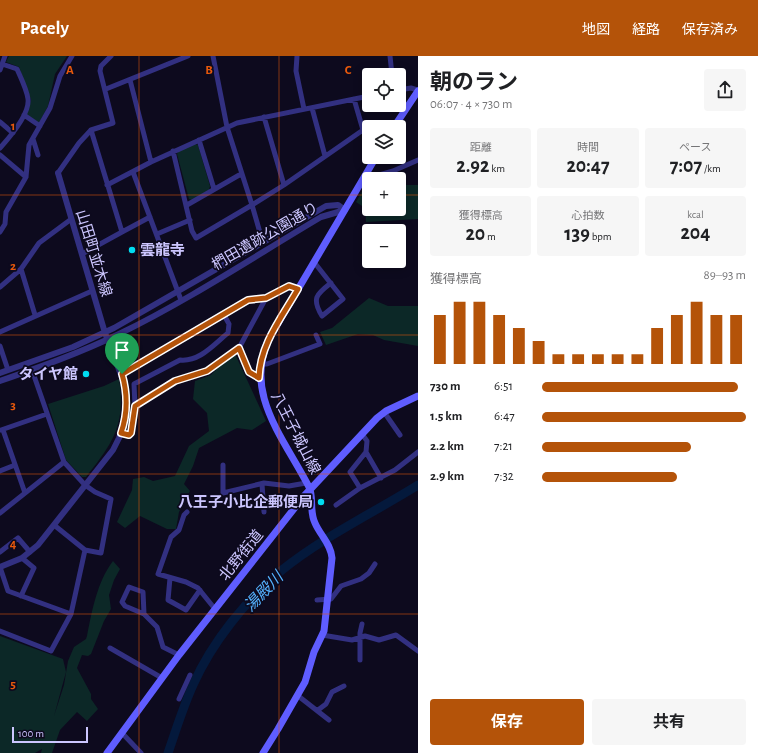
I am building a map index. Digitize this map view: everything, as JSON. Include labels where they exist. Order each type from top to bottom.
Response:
[{"type":"main road","points":[[399,120],[418,91]]},
{"type":"main road","name":"八王子城山線","points":[[328,600],[332,558],[330,547],[313,517],[310,490],[266,406],[259,378],[260,364],[267,342],[362,180]]},
{"type":"main road","name":"北野街道","points":[[107,753],[179,655],[310,490],[384,412],[418,396]]},
{"type":"main road","points":[[263,753],[307,676],[314,652],[322,635],[328,600]]},
{"type":"street","points":[[0,70],[5,56]]},
{"type":"street","points":[[0,232],[5,224],[6,212],[26,177],[29,145],[50,108],[60,76],[72,56]]},
{"type":"street","points":[[58,173],[91,130],[113,123],[106,90],[100,71],[101,66],[111,56]]},
{"type":"street","points":[[106,90],[187,56]]},
{"type":"street","points":[[213,56],[227,127],[263,242]]},
{"type":"street","points":[[297,56],[296,70],[304,109]]},
{"type":"street","points":[[390,56],[391,68]]},
{"type":"street","points":[[0,148],[13,133],[24,115],[29,100],[17,69],[2,64]]},
{"type":"street","points":[[130,80],[151,162]]},
{"type":"street","points":[[406,89],[411,88],[418,91]]},
{"type":"street","points":[[107,185],[173,151],[227,127],[362,97]]},
{"type":"street","points":[[354,99],[362,124]]},
{"type":"street","points":[[312,108],[325,156]]},
{"type":"street","points":[[24,115],[40,126]]},
{"type":"street","points":[[264,118],[284,185]]},
{"type":"street","points":[[0,122],[13,133]]},
{"type":"street","points":[[91,130],[122,232]]},
{"type":"street","points":[[173,151],[192,231],[196,238],[284,185],[362,131]]},
{"type":"street","points":[[33,139],[38,155]]},
{"type":"street","points":[[198,140],[214,189]]},
{"type":"street","points":[[0,155],[26,177]]},
{"type":"street","points":[[389,172],[418,160]]},
{"type":"street","points":[[133,172],[181,300]]},
{"type":"street","name":"山田町並木線","points":[[0,567],[22,558],[30,552],[54,525],[110,453],[121,433],[125,421],[127,402],[122,374],[107,340],[82,254],[70,220],[58,173]]},
{"type":"street","points":[[187,205],[241,174]]},
{"type":"street","name":"椚田遺跡公園通り","points":[[0,373],[73,347],[105,333],[179,292],[326,206],[338,205],[345,210]]},
{"type":"street","name":"椚田遺跡公園通り","points":[[0,381],[107,340],[181,300],[321,217],[345,210]]},
{"type":"street","points":[[82,254],[150,217]]},
{"type":"street","points":[[0,287],[20,268],[39,243],[70,220]]},
{"type":"street","points":[[157,234],[190,220]]},
{"type":"street","points":[[314,262],[331,283],[343,299],[322,316],[316,302],[318,294],[331,283]]},
{"type":"street","points":[[20,268],[35,315]]},
{"type":"street","points":[[122,374],[248,300],[266,298],[289,286],[298,289]]},
{"type":"street","points":[[0,332],[35,315],[92,291]]},
{"type":"street","points":[[135,406],[175,381],[207,371],[239,348],[266,298]]},
{"type":"street","points":[[121,433],[129,435],[131,433],[135,406],[134,384],[180,360],[186,361],[199,357],[228,333],[229,324],[224,315]]},
{"type":"street","points":[[260,364],[267,364],[320,344],[316,335]]},
{"type":"street","points":[[0,346],[8,370]]},
{"type":"street","points":[[239,348],[249,372],[259,378]]},
{"type":"street","points":[[32,370],[64,462],[85,485],[95,492],[110,497],[112,501],[101,553],[85,550],[54,525]]},
{"type":"street","points":[[384,412],[400,435]]},
{"type":"street","points":[[25,493],[2,430],[47,414]]},
{"type":"street","points":[[360,488],[350,472],[366,452],[367,441],[362,434]]},
{"type":"street","points":[[366,452],[381,478]]},
{"type":"street","points":[[336,505],[360,488],[395,470],[418,452]]},
{"type":"street","points":[[0,513],[64,462]]},
{"type":"street","points":[[0,471],[15,465]]},
{"type":"street","points":[[223,465],[223,493],[262,484],[289,486],[306,482]]},
{"type":"street","points":[[262,484],[264,512]]},
{"type":"street","points":[[187,512],[184,515],[179,530],[171,537],[158,571],[160,576],[186,582],[200,590],[215,609]]},
{"type":"street","points":[[0,552],[18,538],[30,552]]},
{"type":"street","points":[[0,631],[51,650],[71,614],[85,550]]},
{"type":"street","points":[[21,596],[34,568],[22,558]]},
{"type":"street","points":[[317,600],[328,600],[334,597],[341,586],[355,583],[369,573],[375,564]]},
{"type":"street","points":[[0,567],[8,591],[71,614]]},
{"type":"street","points":[[170,578],[168,600],[186,610],[200,590]]},
{"type":"street","points":[[144,614],[144,592],[129,587],[122,602],[125,606],[144,614],[157,627],[163,647],[179,655]]},
{"type":"street","points":[[360,660],[360,637],[362,624]]},
{"type":"street","points":[[322,635],[344,640],[352,640],[365,636],[379,640],[396,635],[418,651]]},
{"type":"street","points":[[110,648],[162,678]]},
{"type":"street","points":[[180,699],[190,675]]},
{"type":"street","points":[[318,710],[326,704],[332,692],[344,686]]},
{"type":"street","points":[[297,695],[330,720]]},
{"type":"street","points":[[122,733],[141,753]]},
{"type":"green space","points":[[9,56],[67,56],[55,74],[48,106],[39,123],[26,114],[31,100],[19,67],[6,62]]},
{"type":"green space","points":[[195,144],[198,145],[210,186],[209,190],[192,200],[189,199],[177,154],[179,150]]},
{"type":"green space","points":[[406,185],[418,185],[418,219],[366,222],[366,216],[406,216]]},
{"type":"green space","points":[[362,192],[362,206],[356,202]]},
{"type":"green space","points":[[369,298],[388,306],[418,306],[418,346],[384,340],[373,335],[358,334],[326,345],[320,332],[332,328]]},
{"type":"green space","points":[[230,355],[236,356],[266,421],[252,430],[237,428],[199,448],[193,466],[184,484],[190,491],[179,512],[176,529],[167,529],[140,516],[125,528],[117,522],[132,490],[133,479],[144,477],[153,481],[175,476],[189,446],[209,431],[207,413],[193,399],[195,381],[211,375]]},
{"type":"green space","points":[[119,379],[121,409],[115,432],[104,454],[86,477],[82,477],[66,460],[48,404],[104,386]]},
{"type":"green space","points":[[113,561],[120,569],[114,580],[109,595],[111,609],[104,621],[91,654],[88,656],[82,655],[77,668],[91,694],[91,699],[98,709],[87,721],[77,712],[60,730],[52,753],[41,753],[42,749],[35,753],[0,753],[0,636],[63,659],[66,672],[54,716],[64,685],[68,661],[74,647],[86,639],[99,587],[107,569]]},
{"type":"waterway","name":"湯殿川","points":[[168,753],[186,702],[201,669],[220,638],[243,608],[282,570],[298,558],[348,526],[418,485]]},
{"type":"place","name":"雲龍寺","points":[[132,250]]},
{"type":"place","name":"タイヤ館","points":[[86,374]]},
{"type":"place","name":"八王子小比企郵便局","points":[[321,502]]},
{"type":"route","points":[[289,286],[294,286],[298,289],[267,342],[261,359],[259,378],[249,372],[239,348],[207,371],[175,381],[153,393],[135,406],[132,430],[131,434],[129,435],[121,433],[125,421],[127,402],[126,388],[122,374],[248,300],[266,298],[289,286]]}]
